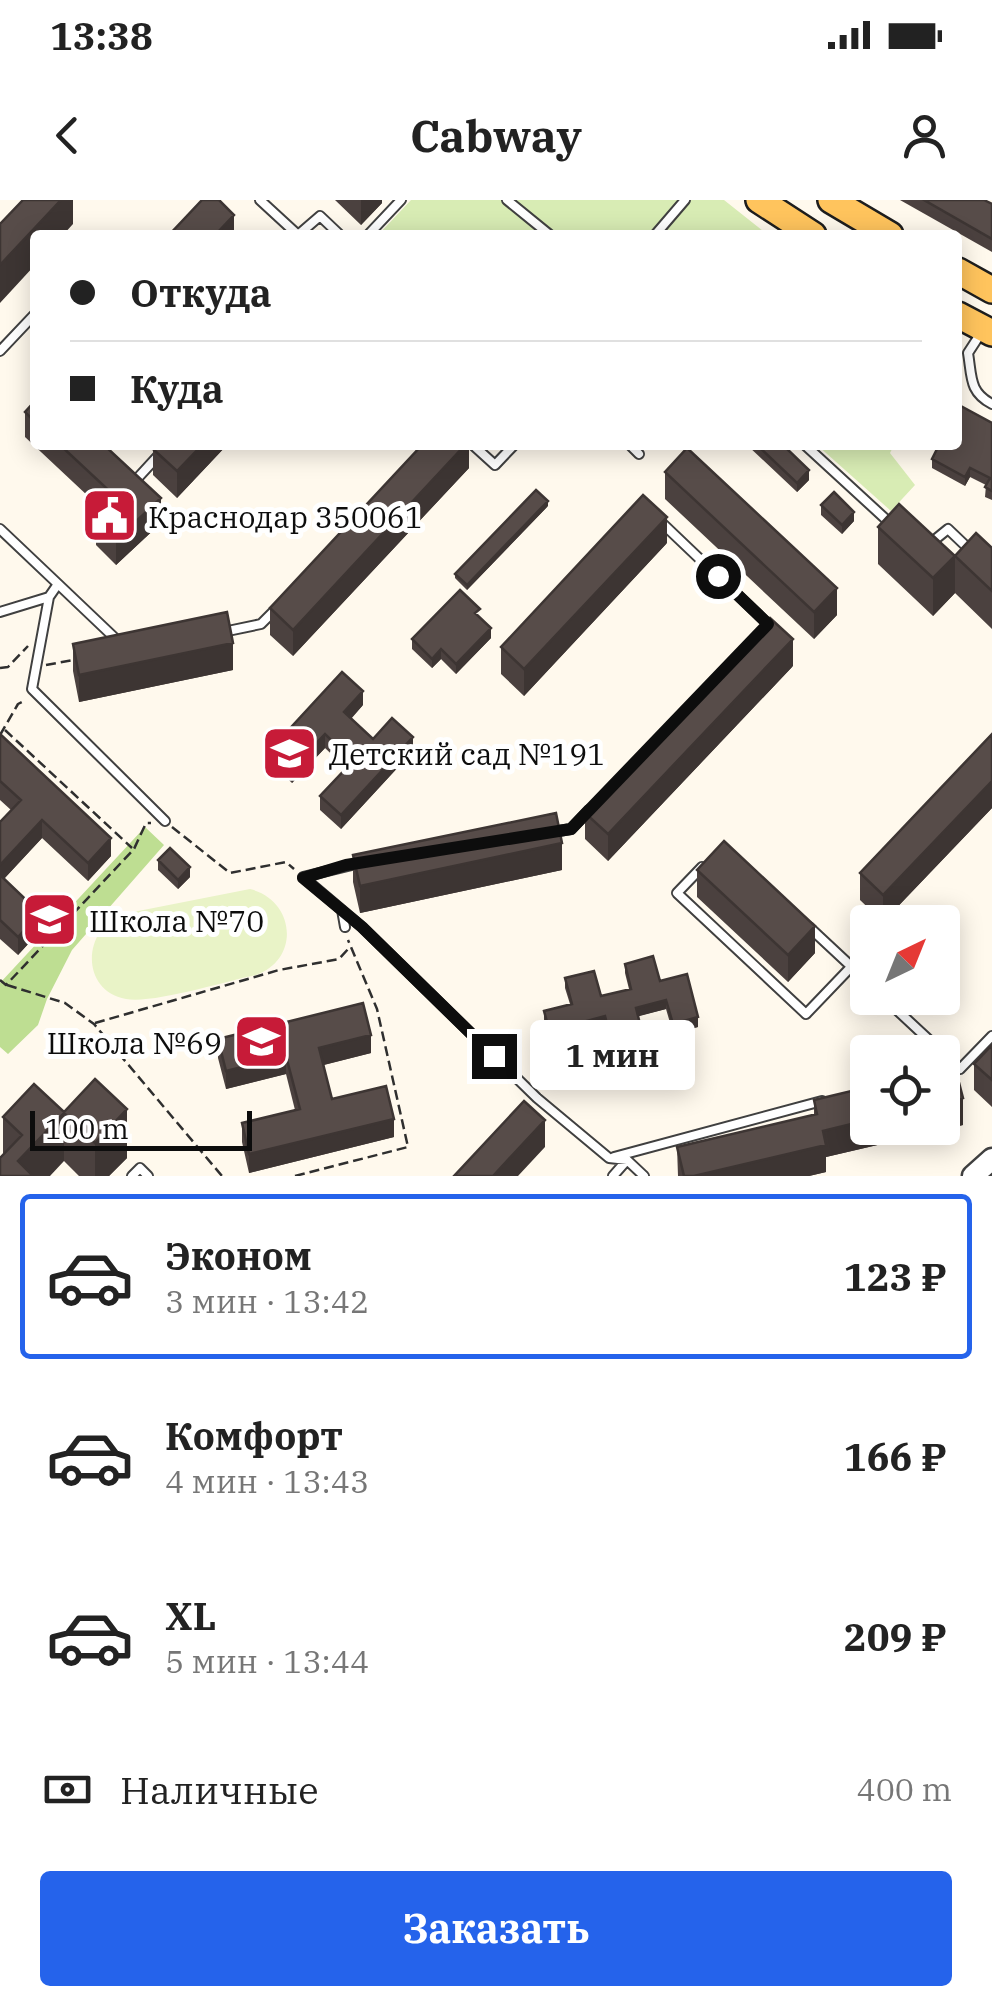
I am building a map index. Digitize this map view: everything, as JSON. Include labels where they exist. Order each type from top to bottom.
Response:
[{"type":"main road","points":[[759,200],[805,230]]},
{"type":"main road","points":[[831,200],[882,230]]},
{"type":"main road","points":[[962,274],[992,290]]},
{"type":"main road","points":[[962,317],[988,331]]},
{"type":"street","points":[[972,1176],[992,1159]]},
{"type":"lane","points":[[260,200],[293,230]]},
{"type":"lane","points":[[373,230],[401,200]]},
{"type":"lane","points":[[507,200],[544,230]]},
{"type":"lane","points":[[659,230],[684,200]]},
{"type":"lane","points":[[304,230],[320,216],[335,230]]},
{"type":"lane","points":[[0,352],[30,319]]},
{"type":"lane","points":[[988,331],[968,353],[978,397],[992,404]]},
{"type":"lane","points":[[120,470],[133,483],[163,450]]},
{"type":"lane","points":[[478,450],[494,466],[509,450]]},
{"type":"lane","points":[[636,450],[640,454]]},
{"type":"lane","points":[[810,450],[906,538]]},
{"type":"lane","points":[[656,517],[768,624],[755,638]]},
{"type":"lane","points":[[0,529],[129,652]]},
{"type":"lane","points":[[920,551],[948,529],[977,556]]},
{"type":"lane","points":[[58,584],[49,596],[32,689],[165,821]]},
{"type":"lane","points":[[0,612],[49,596]]},
{"type":"lane","points":[[204,636],[261,624],[287,597]]},
{"type":"lane","points":[[533,835],[571,829],[597,802]]},
{"type":"lane","points":[[710,857],[677,893],[806,1014],[850,968]]},
{"type":"lane","points":[[303,878],[364,862]]},
{"type":"lane","points":[[303,878],[342,910],[537,1098],[610,1158],[627,1160],[644,1176]]},
{"type":"lane","points":[[342,910],[345,927]]},
{"type":"lane","points":[[799,918],[850,966]]},
{"type":"lane","points":[[902,1015],[923,1035]]},
{"type":"lane","points":[[960,1069],[992,1036]]},
{"type":"lane","points":[[610,1158],[829,1099]]},
{"type":"lane","points":[[613,1176],[627,1160]]},
{"type":"lane","points":[[132,1176],[140,1168],[148,1176]]},
{"type":"path","points":[[0,668],[8,668],[22,648],[42,638]]},
{"type":"path","points":[[36,666],[73,660]]},
{"type":"path","points":[[0,735],[18,704],[37,695]]},
{"type":"path","points":[[5,730],[134,849]]},
{"type":"path","points":[[6,985],[134,849],[146,823],[165,821],[230,874],[286,862],[303,878]]},
{"type":"path","points":[[294,1176],[408,1147],[377,1009],[345,927]]},
{"type":"path","points":[[94,1024],[278,970],[339,959],[350,948]]},
{"type":"path","points":[[0,980],[66,1003],[94,1024],[222,1176]]},
{"type":"green space","points":[[411,200],[724,200],[762,230],[383,230]]},
{"type":"green space","points":[[823,450],[892,450],[915,485],[891,511]]},
{"type":"green space","points":[[145,827],[164,845],[72,950],[38,1025],[8,1054],[0,1047],[0,983]]},
{"type":"green space","points":[[250,889],[265,895],[284,917],[286,944],[271,967],[256,975],[138,1000],[111,993],[100,984],[94,972],[94,945],[110,921],[123,914]]},
{"type":"building","points":[[23,200],[61,200],[0,265],[0,224]]},
{"type":"building","points":[[202,200],[219,200],[234,215],[220,230],[174,230]]},
{"type":"building","points":[[924,200],[984,200],[992,204],[992,239]]},
{"type":"building","points":[[962,407],[992,423],[992,491],[985,487],[990,478],[970,468],[965,477],[932,459],[936,450],[962,450]]},
{"type":"building","points":[[65,450],[109,450],[161,498],[116,540],[96,520],[117,498]]},
{"type":"building","points":[[154,450],[197,450],[177,471]]},
{"type":"building","points":[[417,450],[460,450],[293,630],[270,608]]},
{"type":"building","points":[[689,450],[837,588],[814,612],[665,472]]},
{"type":"building","points":[[762,450],[788,450],[809,470],[797,483]]},
{"type":"building","points":[[536,490],[548,501],[467,585],[455,574]]},
{"type":"building","points":[[834,492],[854,512],[842,525],[821,505]]},
{"type":"building","points":[[643,495],[667,517],[524,669],[501,647]]},
{"type":"building","points":[[899,504],[955,556],[933,578],[878,527]]},
{"type":"building","points":[[976,533],[992,548],[992,591],[955,556]]},
{"type":"building","points":[[460,590],[480,609],[475,613],[491,628],[456,664],[441,649],[432,659],[412,639]]},
{"type":"building","points":[[227,612],[233,643],[79,675],[73,644]]},
{"type":"building","points":[[770,618],[793,639],[608,834],[585,813]]},
{"type":"building","points":[[342,672],[363,691],[344,712],[373,739],[392,718],[413,737],[341,815],[320,796],[353,761],[325,734],[292,769],[271,749]]},
{"type":"building","points":[[0,734],[111,838],[88,863],[42,820],[0,865],[0,822],[21,800],[0,781]]},
{"type":"building","points":[[992,734],[992,781],[883,895],[860,873]]},
{"type":"building","points":[[556,813],[562,843],[360,886],[353,855]]},
{"type":"building","points":[[724,841],[815,926],[788,955],[697,870]]},
{"type":"building","points":[[170,848],[190,867],[178,880],[158,860]]},
{"type":"building","points":[[0,875],[40,913],[18,937],[0,920]]},
{"type":"building","points":[[653,956],[660,981],[687,974],[698,1017],[673,1024],[666,1000],[636,1008],[642,1032],[611,1040],[605,1016],[576,1024],[582,1048],[556,1055],[544,1011],[572,1004],[565,978],[594,971],[601,996],[631,989],[625,964]]},
{"type":"building","points":[[363,1003],[371,1035],[319,1048],[332,1099],[386,1086],[394,1119],[249,1154],[242,1123],[300,1109],[286,1056],[226,1071],[218,1039]]},
{"type":"building","points":[[992,1045],[992,1080],[974,1064]]},
{"type":"building","points":[[95,1079],[127,1109],[95,1143],[64,1113],[18,1161],[33,1176],[0,1176],[0,1158],[22,1135],[3,1117],[34,1084],[64,1112]]},
{"type":"building","points":[[850,1091],[850,1124],[823,1131],[826,1145],[684,1176],[677,1147],[817,1114],[814,1100]]},
{"type":"building","points":[[524,1101],[545,1120],[493,1176],[454,1176]]},
{"type":"place","name":"Краснодар 350061","points":[[109,516]]},
{"type":"place","name":"Детский сад №191","points":[[290,753]]},
{"type":"place","name":"Школа №70","points":[[50,920]]},
{"type":"place","name":"Школа №69","points":[[261,1042]]},
{"type":"route","points":[[494,1056],[362,927],[303,878],[346,865],[571,829],[768,624],[718,576]]}]
